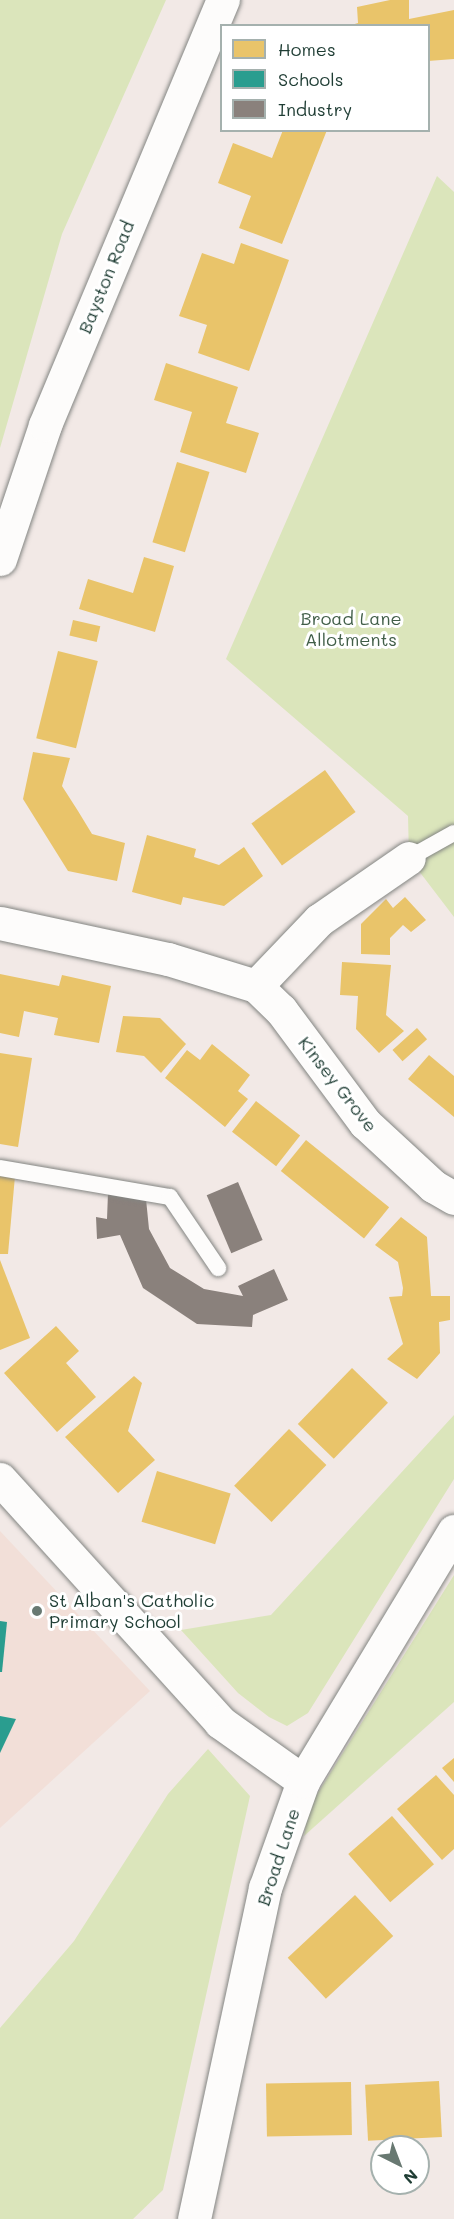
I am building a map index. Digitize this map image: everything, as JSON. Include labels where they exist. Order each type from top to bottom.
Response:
[{"type":"street","name":"Bayston Road","points":[[0,559],[45,425],[223,0]]},
{"type":"street","points":[[256,986],[319,920],[409,858]]},
{"type":"street","name":"Kinsey Grove","points":[[0,923],[168,959],[256,986],[281,1010],[365,1123],[433,1186],[454,1198]]},
{"type":"street","points":[[0,1479],[220,1722],[303,1781]]},
{"type":"street","name":"Broad Lane","points":[[194,2219],[265,1888],[303,1781],[454,1531]]},
{"type":"lane","points":[[409,858],[454,833]]},
{"type":"lane","points":[[0,1168],[170,1197],[218,1269]]},
{"type":"shaded area","name":"St Alban's Catholic Primary School","points":[[0,1531],[150,1691],[0,1828]]},
{"type":"green space","points":[[0,0],[166,0],[62,234],[0,448]]},
{"type":"green space","name":"Broad Lane Allotments","points":[[437,176],[454,192],[454,917],[409,858],[408,816],[226,659]]},
{"type":"green space","points":[[454,1415],[454,1479],[308,1713],[287,1726],[269,1717],[238,1693],[181,1630],[271,1615]]},
{"type":"green space","points":[[454,1575],[454,1702],[304,1836],[309,1807]]},
{"type":"green space","points":[[208,1749],[250,1796],[163,2190],[133,2219],[0,2219],[0,2028],[74,1941],[168,1794]]},
{"type":"building: Homes","points":[[390,0],[409,0],[409,19],[454,10],[454,59],[430,61],[430,24],[355,24],[358,23],[357,7]]},
{"type":"building: Homes","points":[[282,132],[326,132],[282,244],[239,228],[251,196],[218,183],[233,143],[272,158]]},
{"type":"building: Homes","points":[[241,243],[289,260],[249,371],[198,353],[207,325],[179,316],[202,253],[234,264]]},
{"type":"building: Homes","points":[[166,363],[238,387],[226,423],[259,433],[246,473],[180,452],[192,412],[154,400]]},
{"type":"building: Homes","points":[[177,462],[210,472],[185,552],[152,542]]},
{"type":"building: Homes","points":[[144,557],[174,566],[155,632],[79,609],[88,579],[133,593]]},
{"type":"building: Homes","points":[[73,620],[100,626],[97,642],[69,636]]},
{"type":"building: Homes","points":[[58,651],[98,661],[76,748],[36,738]]},
{"type":"building: Homes","points":[[33,752],[70,758],[62,786],[92,834],[125,843],[117,881],[68,871],[23,799]]},
{"type":"building: Homes","points":[[325,770],[356,812],[282,866],[251,823]]},
{"type":"building: Homes","points":[[147,835],[196,849],[194,857],[219,865],[244,847],[263,876],[224,906],[183,897],[181,905],[132,892]]},
{"type":"building: Homes","points":[[405,897],[426,920],[411,932],[403,925],[390,938],[390,955],[361,954],[361,924],[386,899],[393,908]]},
{"type":"building: Homes","points":[[342,962],[391,965],[386,1015],[404,1031],[379,1053],[356,1029],[358,996],[340,995]]},
{"type":"building: Homes","points":[[0,974],[59,986],[62,975],[111,986],[99,1043],[54,1035],[58,1018],[24,1011],[19,1037],[0,1033]]},
{"type":"building: Homes","points":[[123,1016],[160,1018],[186,1044],[161,1073],[144,1056],[116,1052]]},
{"type":"building: Homes","points":[[417,1028],[427,1039],[403,1061],[392,1050]]},
{"type":"building: Homes","points":[[212,1044],[250,1075],[238,1091],[248,1099],[225,1127],[165,1078],[187,1050],[200,1060]]},
{"type":"building: Homes","points":[[0,1053],[32,1058],[18,1147],[0,1144]]},
{"type":"building: Homes","points":[[429,1055],[454,1076],[454,1117],[408,1079]]},
{"type":"building: Homes","points":[[256,1101],[300,1135],[276,1166],[232,1132]]},
{"type":"building: Homes","points":[[306,1140],[389,1207],[364,1238],[281,1171]]},
{"type":"building: Homes","points":[[0,1175],[15,1176],[8,1254],[0,1254]]},
{"type":"building: Homes","points":[[401,1217],[427,1237],[431,1296],[450,1296],[450,1320],[439,1322],[440,1353],[417,1379],[387,1359],[403,1344],[389,1297],[402,1296],[403,1288],[398,1262],[375,1245]]},
{"type":"building: Homes","points":[[0,1260],[30,1338],[0,1350]]},
{"type":"building: Homes","points":[[56,1326],[79,1351],[66,1363],[96,1397],[57,1432],[4,1373]]},
{"type":"building: Homes","points":[[352,1368],[388,1403],[334,1459],[298,1424]]},
{"type":"building: Homes","points":[[134,1376],[142,1383],[128,1431],[155,1460],[118,1493],[65,1437]]},
{"type":"building: Homes","points":[[289,1429],[326,1465],[272,1522],[234,1486]]},
{"type":"building: Homes","points":[[157,1471],[231,1494],[215,1544],[142,1522]]},
{"type":"building: Homes","points":[[454,1758],[454,1782],[442,1768]]},
{"type":"building: Homes","points":[[436,1775],[454,1795],[454,1849],[442,1860],[397,1809]]},
{"type":"building: Homes","points":[[392,1816],[434,1864],[390,1902],[348,1854]]},
{"type":"building: Homes","points":[[355,1895],[393,1936],[326,1999],[288,1958]]},
{"type":"building: Homes","points":[[439,2081],[442,2137],[370,2135],[370,2141],[368,2141],[365,2085]]},
{"type":"building: Homes","points":[[351,2082],[352,2135],[267,2136],[266,2083]]},
{"type":"building: Schools","points":[[0,1621],[7,1622],[2,1672],[0,1672]]},
{"type":"building: Schools","points":[[0,1716],[16,1719],[0,1753]]},
{"type":"building: Industry","points":[[238,1182],[263,1240],[231,1253],[207,1195]]},
{"type":"building: Industry","points":[[108,1193],[146,1199],[149,1229],[170,1268],[204,1289],[243,1296],[238,1286],[274,1269],[288,1300],[253,1315],[252,1327],[197,1324],[143,1288],[120,1235],[97,1239],[96,1217],[107,1219]]},
{"type":"place","name":"St Alban's Catholic Primary School","points":[[37,1611]]}]
